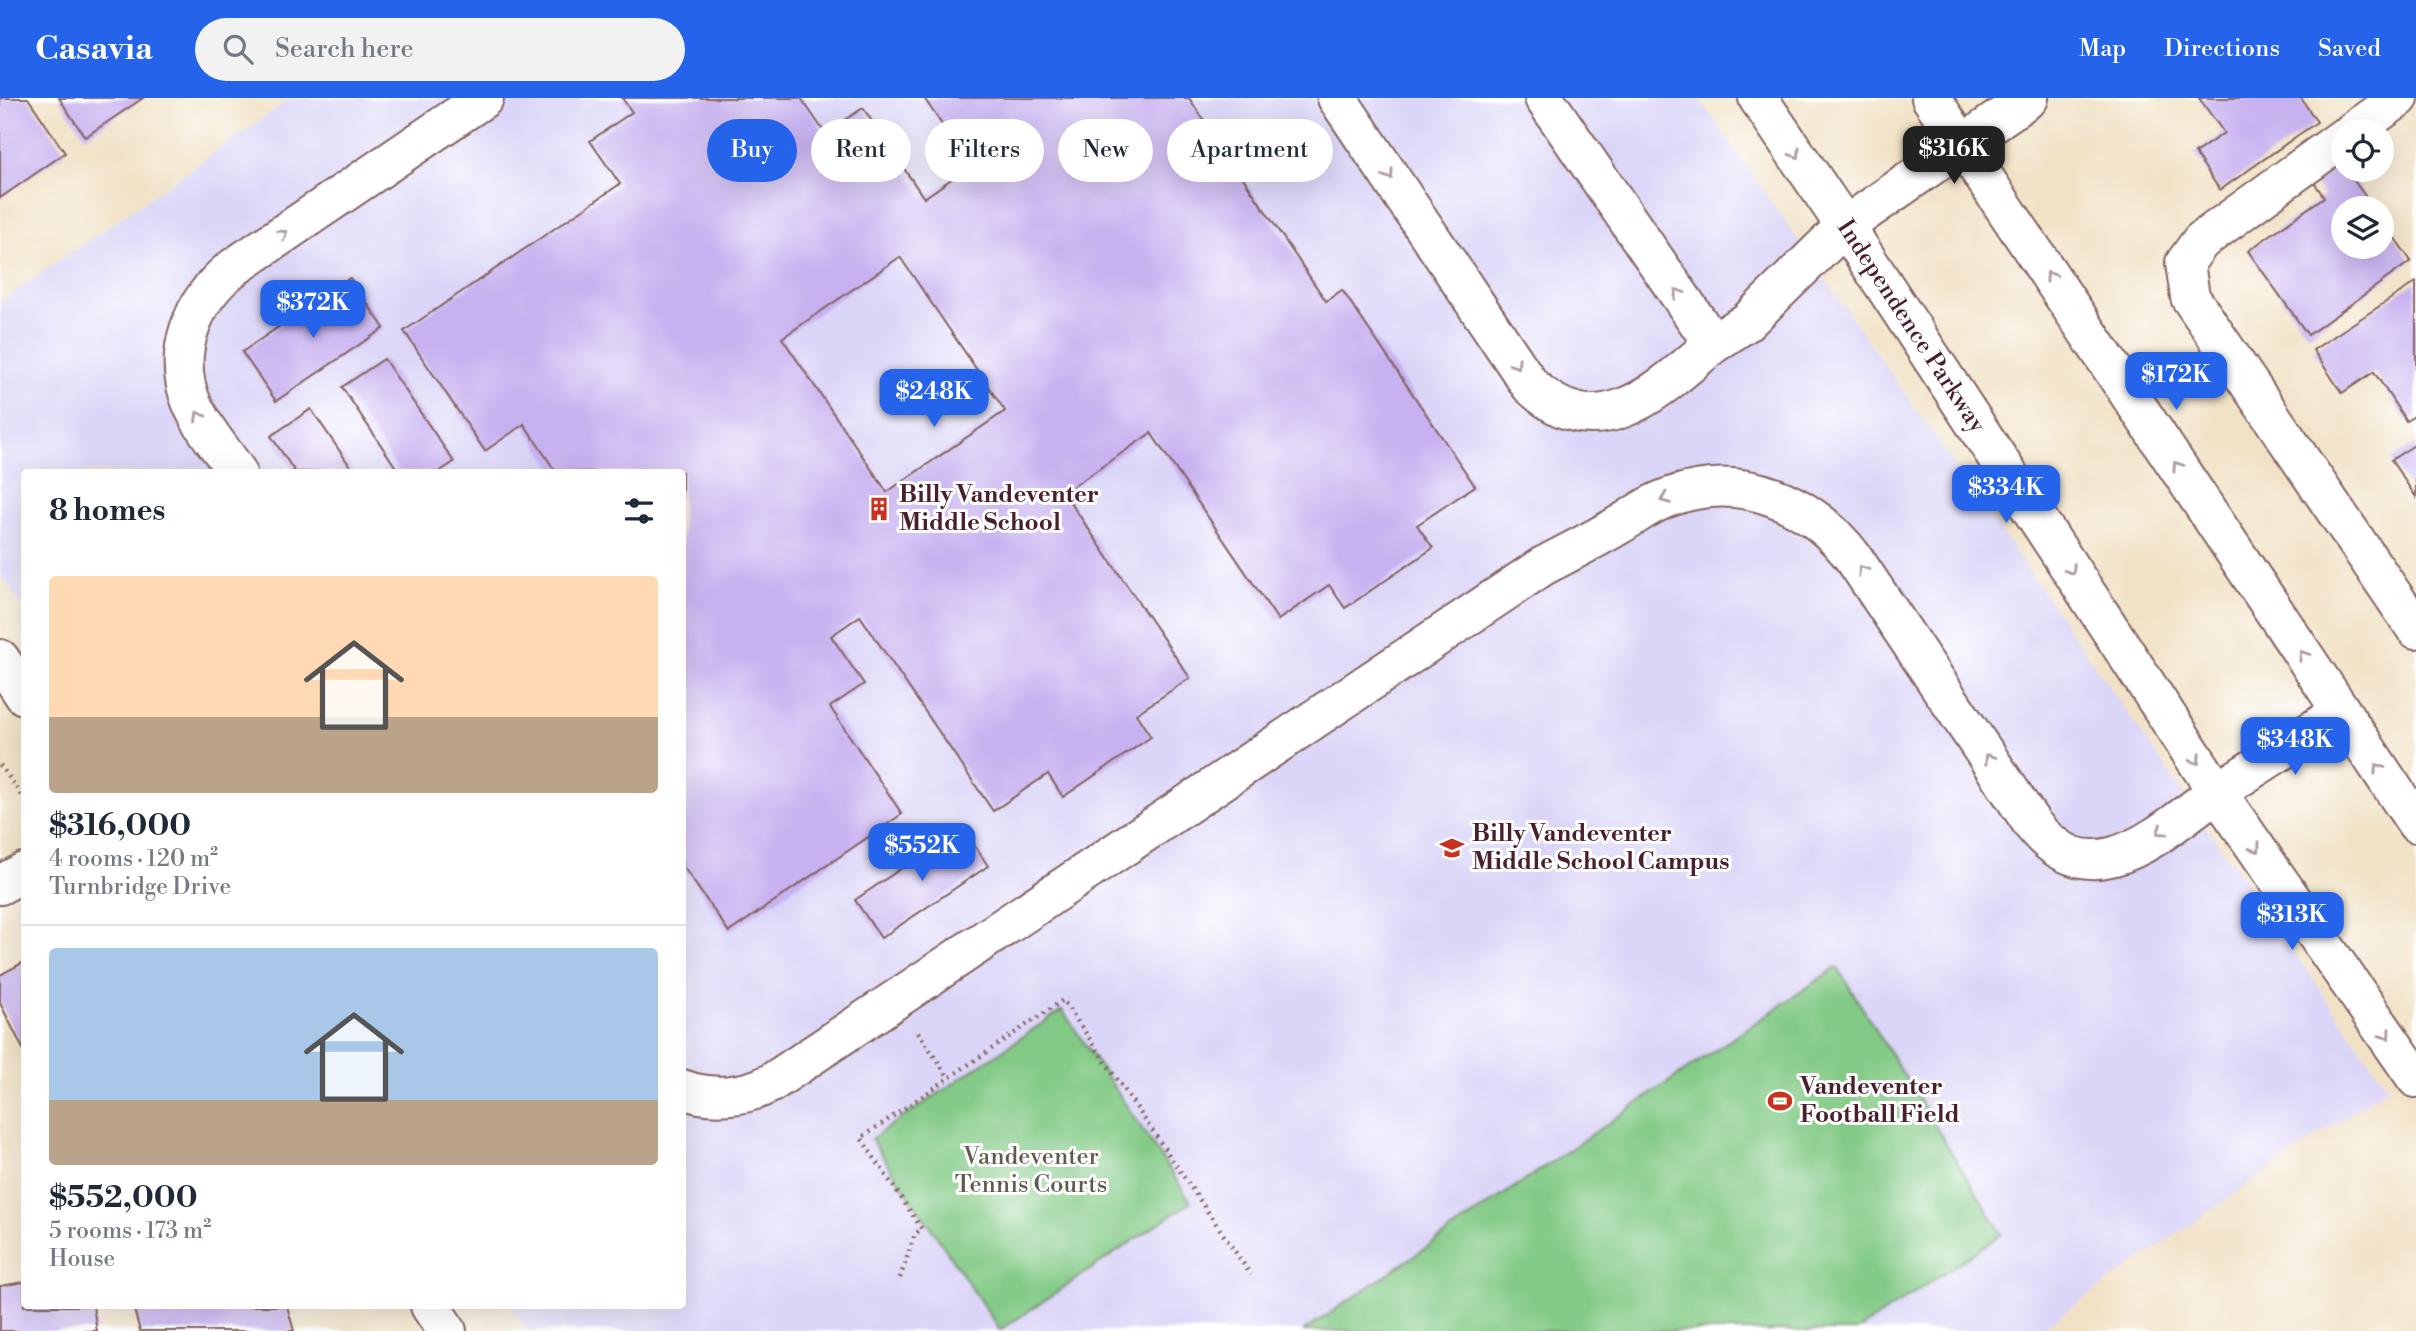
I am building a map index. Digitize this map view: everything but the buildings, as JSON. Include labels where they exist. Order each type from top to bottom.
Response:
[{"type":"main road","points":[[235,469],[201,421],[187,386],[184,369],[186,341],[202,301],[221,277],[233,268],[484,98]]},
{"type":"main road","points":[[1337,98],[1530,386],[1542,397],[1577,413],[1608,413],[1631,406],[1662,387],[1713,344],[1747,322],[1845,226],[2029,98]]},
{"type":"main road","points":[[1544,98],[1713,344]]},
{"type":"main road","name":"Independence Parkway","points":[[1758,98],[2217,792],[2416,1078]]},
{"type":"main road","points":[[1931,98],[2416,823]]},
{"type":"main road","points":[[2370,119],[2399,98]]},
{"type":"main road","points":[[2331,147],[2202,241],[2185,263],[2190,297],[2416,629]]},
{"type":"main road","points":[[686,1090],[703,1095],[736,1094],[757,1091],[771,1083],[1543,566],[1643,508],[1673,495],[1706,489],[1738,489],[1766,494],[1801,509],[1835,535],[1855,560],[2033,825],[2058,850],[2080,858],[2111,859],[2143,843],[2341,712]]},
{"type":"main road","points":[[0,659],[21,690]]},
{"type":"main road","points":[[0,885],[21,874]]},
{"type":"main road","points":[[432,1309],[447,1331]]},
{"type":"path","points":[[0,765],[21,794]]},
{"type":"path","points":[[900,1278],[915,1234],[922,1229],[861,1138],[1063,1000],[1251,1275]]},
{"type":"path","points":[[915,1027],[949,1078]]},
{"type":"shaded area","name":"Billy Vandeventer Middle School Campus","points":[[292,98],[1699,98],[2388,1087],[2038,1331],[528,1331],[512,1309],[686,1309],[686,469],[21,469],[21,604],[0,573],[0,302]]},
{"type":"green space","name":"Vandeventer Football Field","points":[[1837,967],[2002,1234],[1857,1331],[1304,1331]]},
{"type":"green space","name":"Vandeventer Tennis Courts","points":[[1062,1010],[1191,1202],[1000,1330],[871,1139]]},
{"type":"place","name":"Billy Vandeventer Middle School","points":[[879,509]]},
{"type":"place","name":"Billy Vandeventer Middle School Campus","points":[[1452,848]]},
{"type":"place","name":"Vandeventer Football Field","points":[[1780,1101]]}]
